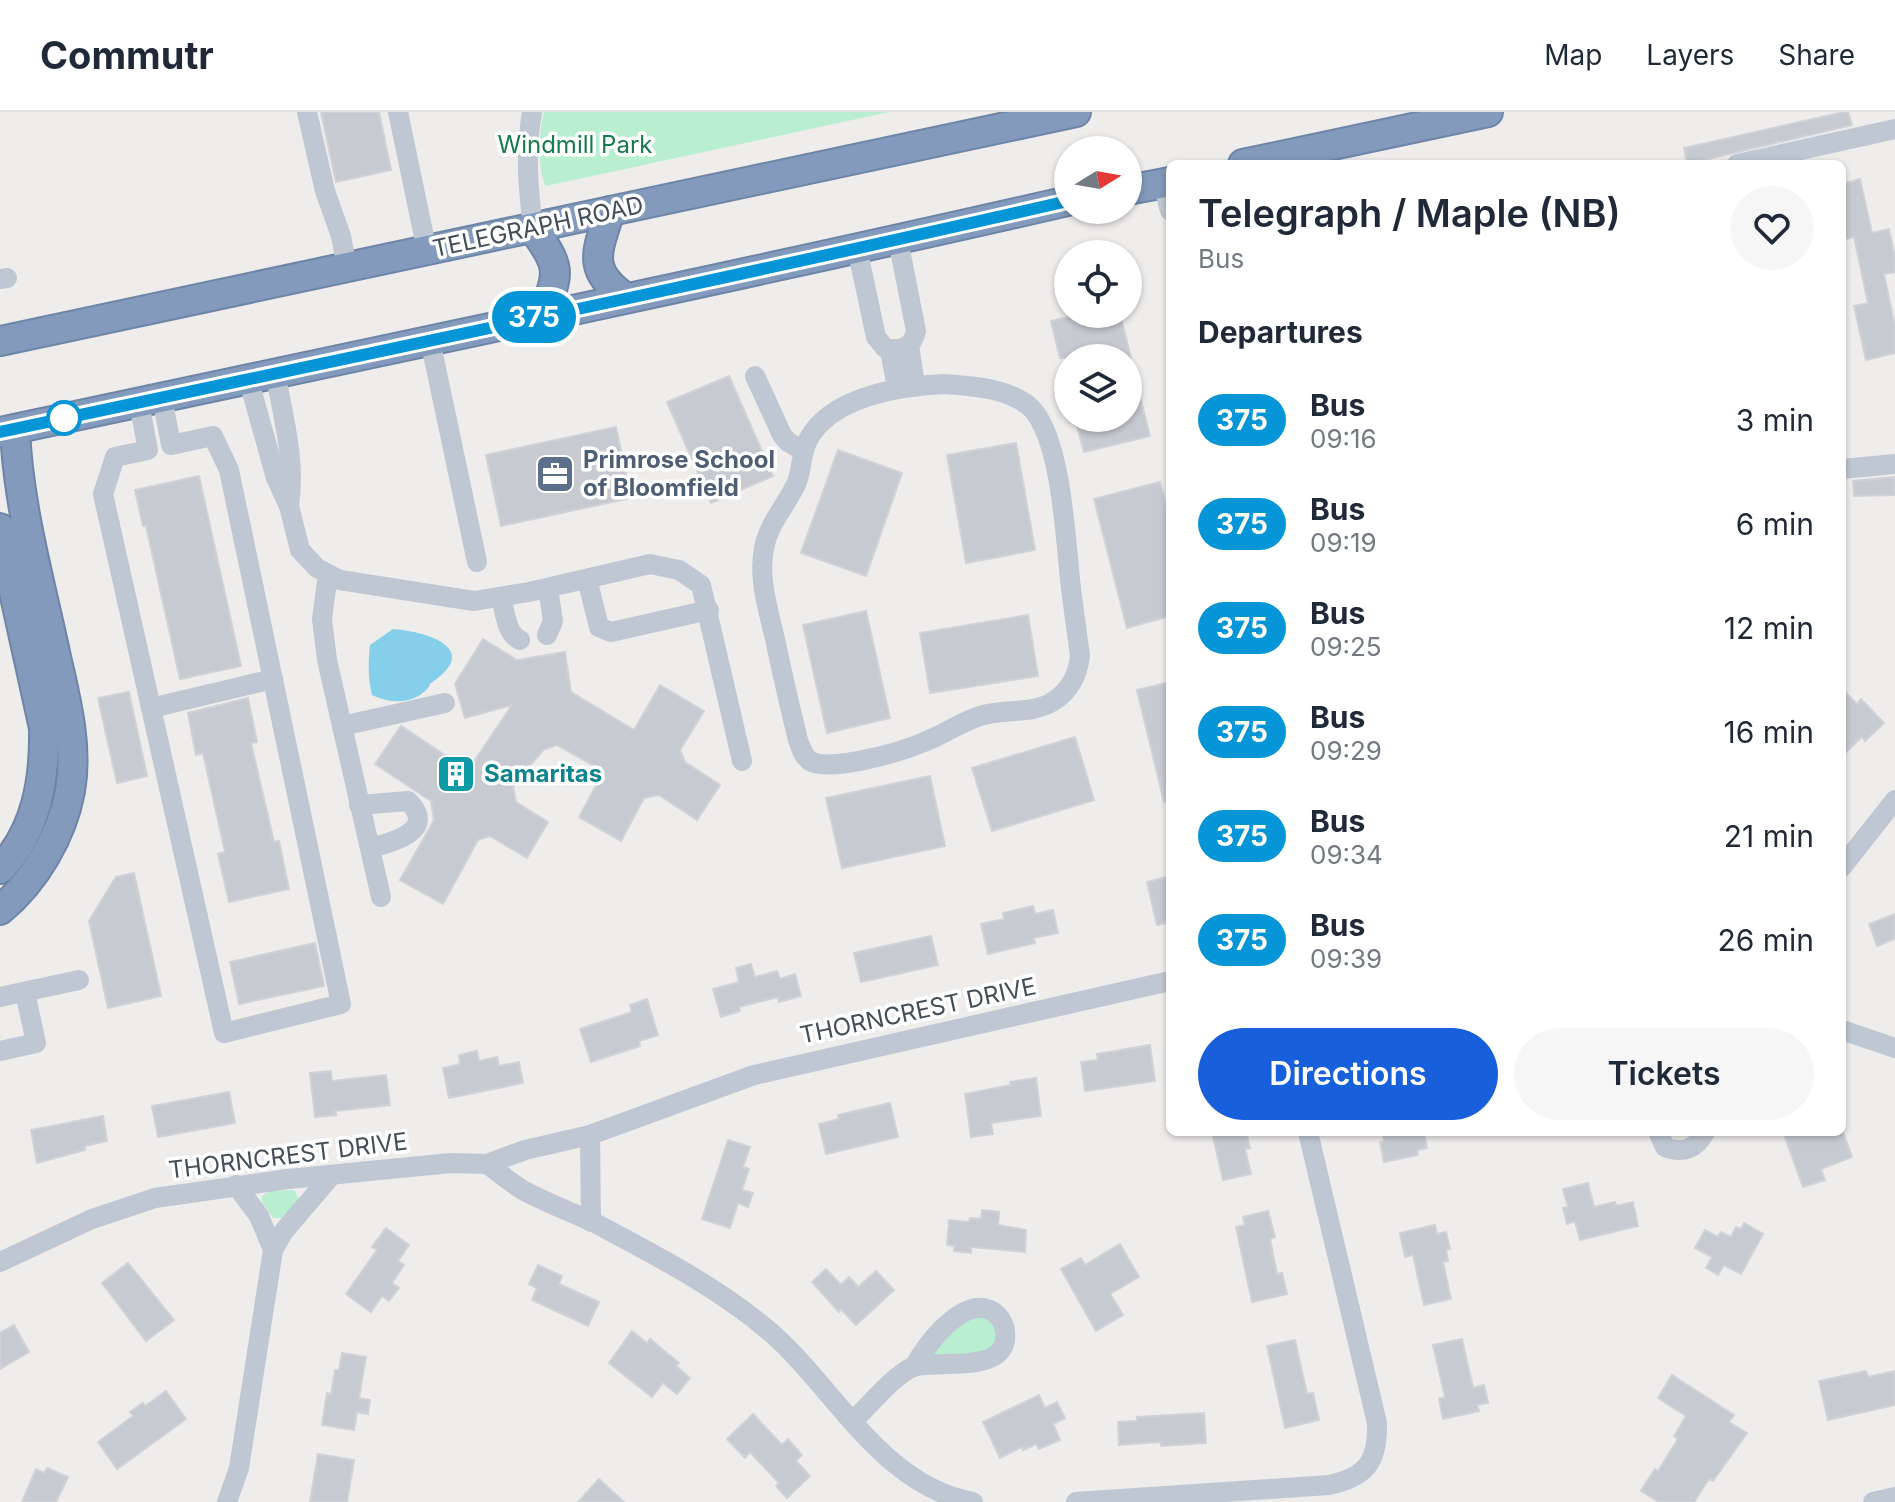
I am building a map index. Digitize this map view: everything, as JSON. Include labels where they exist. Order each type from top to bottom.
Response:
[{"type":"highway","name":"TELEGRAPH ROAD","points":[[0,341],[1076,112]]},
{"type":"highway","points":[[1262,160],[1488,112]]},
{"type":"highway","points":[[1142,191],[1166,192]]},
{"type":"highway","points":[[0,910],[29,881],[57,832],[70,789],[72,757],[68,710],[8,430],[1054,204]]},
{"type":"highway","points":[[610,211],[598,247],[598,262],[607,284],[626,298]]},
{"type":"highway","points":[[533,228],[551,254],[556,268],[553,289],[542,315]]},
{"type":"highway","points":[[0,528],[44,728],[45,755],[42,785],[34,813],[21,841],[0,869]]},
{"type":"street","points":[[307,112],[347,267]]},
{"type":"street","points":[[398,112],[427,251]]},
{"type":"street","points":[[532,112],[526,177],[533,228]]},
{"type":"street","points":[[1775,160],[1895,129]]},
{"type":"street","points":[[857,248],[876,337],[885,348],[900,347],[915,339],[916,331],[898,240]]},
{"type":"street","points":[[430,340],[477,562]]},
{"type":"street","points":[[900,347],[906,387]]},
{"type":"street","points":[[262,375],[276,478],[289,506],[300,550],[317,568],[340,580],[474,601],[548,588],[650,564],[679,570],[701,585],[742,761]]},
{"type":"street","points":[[755,376],[782,435],[804,451]]},
{"type":"street","points":[[965,386],[1012,396],[1032,409],[1045,431],[1063,515],[1080,656],[1074,680],[1067,689],[1052,702],[1026,711],[987,714],[914,746],[822,765],[802,753],[762,574],[764,546],[796,482],[804,451],[816,429],[836,412],[875,394],[906,387],[965,386]]},
{"type":"street","points":[[150,400],[171,445]]},
{"type":"street","points":[[148,450],[150,400]]},
{"type":"street","points":[[213,436],[229,470],[341,1004],[224,1033],[103,494],[115,457],[171,445],[213,436]]},
{"type":"street","points":[[1846,469],[1895,464]]},
{"type":"street","points":[[328,574],[322,619],[327,660],[381,897]]},
{"type":"street","points":[[587,579],[599,627],[611,632],[709,610]]},
{"type":"street","points":[[547,635],[553,621],[548,588]]},
{"type":"street","points":[[501,597],[510,632],[520,640]]},
{"type":"street","points":[[151,708],[273,679]]},
{"type":"street","points":[[342,726],[445,703]]},
{"type":"street","points":[[1846,862],[1895,800]]},
{"type":"street","points":[[359,805],[408,801],[417,817],[411,834],[370,848]]},
{"type":"street","points":[[0,997],[79,980]]},
{"type":"street","name":"THORNCREST DRIVE","points":[[0,1262],[92,1219],[131,1205],[189,1191],[438,1164],[487,1164],[525,1150],[590,1135],[754,1075],[1166,982]]},
{"type":"street","points":[[0,1051],[36,1043],[25,992]]},
{"type":"street","points":[[1846,1031],[1895,1048]]},
{"type":"street","points":[[590,1135],[591,1222]]},
{"type":"street","points":[[1076,1502],[1329,1485],[1347,1481],[1368,1467],[1375,1454],[1377,1423],[1309,1136]]},
{"type":"street","points":[[1660,1136],[1665,1147],[1675,1151],[1694,1147],[1702,1136]]},
{"type":"street","points":[[487,1164],[522,1189],[591,1222],[710,1287],[753,1317],[792,1352],[899,1467],[936,1491],[973,1502]]},
{"type":"street","points":[[227,1502],[239,1468],[273,1250],[284,1231],[331,1176]]},
{"type":"street","points":[[236,1185],[259,1216],[273,1250]]},
{"type":"street","points":[[853,1421],[914,1367]]},
{"type":"street","points":[[1873,1502],[1895,1497]]},
{"type":"green space","name":"Windmill Park","points":[[544,112],[889,112],[546,186],[540,150]]},
{"type":"green space","points":[[294,1190],[299,1199],[284,1218],[273,1218],[262,1202],[262,1196],[270,1191]]},
{"type":"green space","points":[[974,1316],[991,1319],[998,1331],[993,1347],[981,1353],[931,1358],[950,1334]]},
{"type":"water","points":[[393,629],[432,637],[450,650],[452,659],[447,669],[426,690],[407,700],[392,701],[372,695],[370,645]]},
{"type":"building","points":[[321,112],[379,112],[391,170],[336,182]]},
{"type":"building","points":[[1844,112],[1848,112],[1852,125],[1704,160],[1686,160],[1684,148]]},
{"type":"building","points":[[1860,179],[1872,233],[1889,229],[1895,258],[1895,272],[1884,274],[1895,327],[1895,353],[1866,360],[1854,306],[1868,303],[1854,237],[1846,239],[1846,183]]},
{"type":"building","points":[[1054,320],[1054,328],[1124,328],[1128,344],[1057,344],[1051,321]]},
{"type":"building","points":[[729,376],[773,476],[711,503],[667,402]]},
{"type":"building","points":[[1142,404],[1150,436],[1084,452],[1079,432],[1142,432]]},
{"type":"building","points":[[616,427],[631,498],[501,526],[486,455]]},
{"type":"building","points":[[1016,443],[1035,550],[966,563],[947,455]]},
{"type":"building","points":[[838,450],[902,473],[866,576],[801,553]]},
{"type":"building","points":[[199,476],[241,666],[180,679],[135,490]]},
{"type":"building","points":[[1895,477],[1895,495],[1854,496],[1853,481]]},
{"type":"building","points":[[1160,482],[1166,505],[1166,617],[1127,628],[1094,499]]},
{"type":"building","points":[[866,611],[890,718],[827,733],[803,625]]},
{"type":"building","points":[[1028,615],[1038,676],[930,693],[920,633]]},
{"type":"building","name":"Samaritas","points":[[483,639],[517,660],[565,652],[571,692],[634,730],[660,685],[704,711],[680,750],[685,762],[720,785],[697,820],[659,795],[644,798],[621,841],[579,817],[599,780],[596,767],[557,745],[543,750],[513,787],[516,802],[548,822],[527,858],[490,836],[478,840],[443,904],[400,880],[434,820],[431,801],[375,764],[401,726],[461,766],[473,763],[512,705],[465,718],[455,684]]},
{"type":"building","points":[[1166,683],[1166,802],[1164,802],[1137,690]]},
{"type":"building","points":[[129,692],[147,776],[117,783],[98,698]]},
{"type":"building","points":[[1846,693],[1857,704],[1861,699],[1884,723],[1865,741],[1862,737],[1846,752]]},
{"type":"building","points":[[248,698],[257,742],[251,743],[274,842],[279,841],[289,889],[229,902],[218,854],[225,852],[203,753],[196,755],[188,713]]},
{"type":"building","points":[[1075,737],[1094,800],[992,831],[972,768]]},
{"type":"building","points":[[930,776],[945,846],[842,868],[826,798]]},
{"type":"building","points":[[134,873],[161,996],[108,1008],[89,921],[116,877]]},
{"type":"building","points":[[1166,877],[1166,923],[1157,925],[1147,882]]},
{"type":"building","points":[[1033,906],[1035,914],[1053,910],[1058,933],[1033,938],[1035,943],[988,954],[981,924],[1004,919],[1003,913]]},
{"type":"building","points":[[1895,914],[1895,939],[1877,946],[1869,924]]},
{"type":"building","points":[[931,936],[938,965],[861,982],[854,953]]},
{"type":"building","points":[[315,943],[324,986],[239,1004],[230,962]]},
{"type":"building","points":[[751,964],[755,977],[777,971],[780,979],[795,974],[801,996],[779,1002],[778,997],[739,1007],[740,1011],[721,1017],[713,989],[739,982],[736,968]]},
{"type":"building","points":[[647,999],[658,1035],[639,1041],[640,1046],[591,1062],[580,1029],[632,1012],[630,1005]]},
{"type":"building","points":[[1150,1045],[1155,1081],[1085,1091],[1081,1062],[1098,1060],[1097,1054]]},
{"type":"building","points":[[477,1051],[479,1061],[497,1057],[499,1066],[519,1062],[523,1083],[449,1098],[443,1068],[460,1064],[459,1055]]},
{"type":"building","points":[[331,1071],[332,1081],[386,1075],[390,1105],[335,1111],[336,1115],[315,1117],[310,1073]]},
{"type":"building","points":[[1036,1078],[1041,1116],[991,1123],[993,1134],[971,1137],[965,1094]]},
{"type":"building","points":[[229,1092],[235,1123],[158,1137],[152,1106]]},
{"type":"building","points":[[890,1103],[898,1137],[826,1154],[819,1124],[839,1119],[838,1115]]},
{"type":"building","points":[[103,1116],[107,1141],[37,1163],[31,1130]]},
{"type":"building","points":[[1213,1136],[1247,1136],[1250,1148],[1245,1149],[1251,1174],[1223,1180]]},
{"type":"building","points":[[1383,1136],[1425,1136],[1427,1148],[1417,1150],[1418,1155],[1384,1162],[1380,1142],[1384,1141]]},
{"type":"building","points":[[1784,1136],[1844,1136],[1852,1157],[1821,1169],[1825,1180],[1803,1187]]},
{"type":"building","points":[[728,1140],[750,1147],[743,1167],[749,1169],[742,1190],[753,1193],[748,1207],[738,1203],[730,1228],[702,1219]]},
{"type":"building","points":[[1588,1183],[1594,1207],[1633,1202],[1638,1226],[1580,1240],[1575,1221],[1567,1224],[1563,1208],[1568,1207],[1563,1189]]},
{"type":"building","points":[[982,1210],[999,1212],[998,1225],[1026,1230],[1025,1252],[971,1247],[971,1253],[954,1251],[954,1246],[947,1245],[949,1220],[969,1222],[970,1218],[981,1219]]},
{"type":"building","points":[[1268,1211],[1275,1237],[1270,1239],[1277,1274],[1282,1273],[1287,1294],[1252,1302],[1236,1227],[1245,1225],[1243,1217]]},
{"type":"building","points":[[1744,1223],[1763,1234],[1741,1274],[1724,1265],[1718,1275],[1706,1268],[1712,1257],[1695,1248],[1705,1230],[1718,1237],[1721,1232],[1731,1237],[1736,1227],[1741,1229]]},
{"type":"building","points":[[1435,1225],[1437,1234],[1446,1232],[1450,1249],[1446,1250],[1448,1261],[1443,1262],[1451,1299],[1424,1305],[1413,1255],[1405,1257],[1400,1233]]},
{"type":"building","points":[[386,1228],[409,1245],[398,1261],[404,1265],[392,1283],[399,1288],[389,1301],[382,1296],[371,1312],[346,1294],[377,1250],[372,1247]]},
{"type":"building","points":[[1120,1244],[1139,1277],[1110,1294],[1123,1315],[1096,1331],[1061,1269],[1081,1258],[1085,1265]]},
{"type":"building","points":[[128,1263],[174,1320],[146,1341],[102,1283]]},
{"type":"building","points":[[538,1265],[562,1276],[559,1284],[599,1302],[588,1326],[532,1300],[537,1288],[529,1284]]},
{"type":"building","points":[[826,1269],[841,1285],[849,1277],[858,1287],[876,1271],[894,1290],[856,1325],[841,1309],[839,1312],[812,1282]]},
{"type":"building","points":[[14,1325],[29,1352],[0,1369],[0,1333]]},
{"type":"building","points":[[632,1331],[647,1343],[650,1339],[679,1363],[676,1366],[690,1378],[677,1394],[663,1383],[652,1397],[609,1363]]},
{"type":"building","points":[[1462,1339],[1473,1388],[1484,1385],[1488,1403],[1477,1405],[1479,1411],[1443,1419],[1439,1399],[1445,1397],[1433,1345]]},
{"type":"building","points":[[1295,1340],[1307,1394],[1313,1393],[1319,1420],[1285,1428],[1267,1346]]},
{"type":"building","points":[[342,1353],[366,1357],[359,1398],[370,1400],[368,1414],[357,1412],[354,1430],[322,1425],[327,1393],[331,1394]]},
{"type":"building","points":[[1866,1371],[1868,1377],[1895,1371],[1895,1405],[1828,1420],[1819,1381]]},
{"type":"building","points":[[1672,1375],[1734,1415],[1729,1422],[1747,1433],[1694,1502],[1659,1502],[1641,1491],[1678,1439],[1674,1436],[1686,1416],[1658,1398]]},
{"type":"building","points":[[166,1391],[186,1419],[117,1469],[98,1442],[133,1416],[130,1412]]},
{"type":"building","points":[[1039,1395],[1045,1408],[1057,1402],[1065,1418],[1053,1424],[1060,1440],[1039,1449],[1036,1444],[1023,1450],[1022,1447],[1000,1458],[983,1422]]},
{"type":"building","points":[[1204,1413],[1206,1443],[1119,1445],[1118,1422],[1137,1421],[1137,1417]]},
{"type":"building","points":[[753,1414],[782,1445],[788,1439],[802,1455],[796,1461],[810,1476],[787,1498],[776,1486],[779,1483],[750,1452],[745,1458],[727,1439]]},
{"type":"building","points":[[318,1454],[354,1460],[347,1502],[310,1502]]},
{"type":"building","points":[[47,1468],[68,1477],[56,1502],[22,1502],[36,1469],[44,1473]]},
{"type":"building","points":[[599,1479],[624,1502],[578,1502]]},
{"type":"bus line","name":"375","points":[[0,432],[697,284],[1054,204]]},
{"type":"place","name":"Primrose School of Bloomfield","points":[[555,474]]},
{"type":"place","name":"Samaritas","points":[[456,774]]}]
